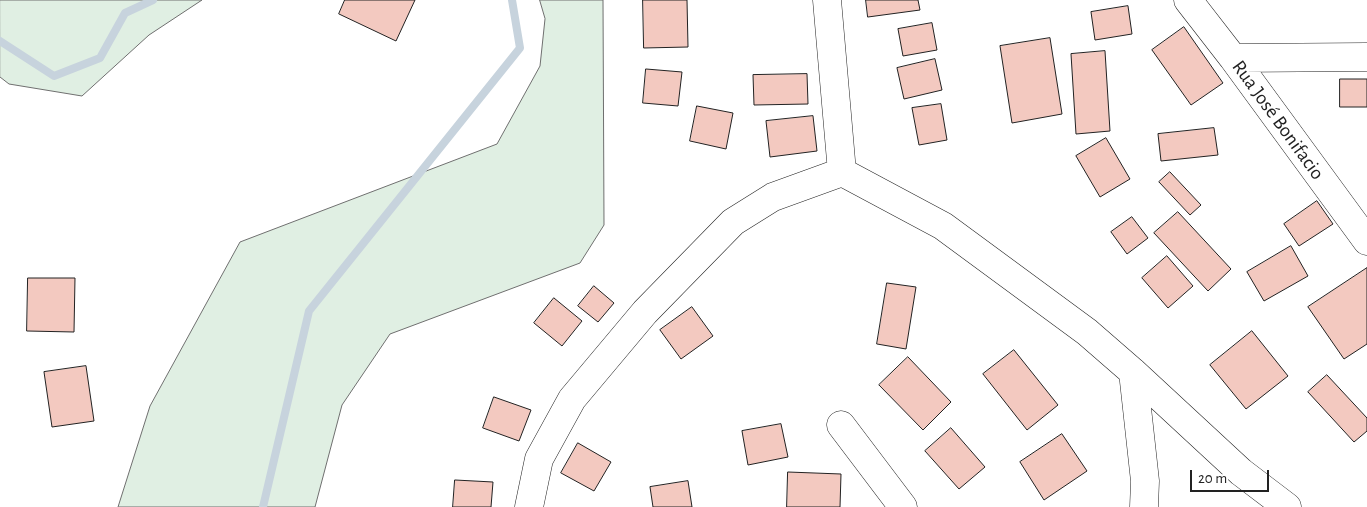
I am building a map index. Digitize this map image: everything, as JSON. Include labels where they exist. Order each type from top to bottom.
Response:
[{"type":"street","points":[[827,0],[842,172]]},
{"type":"street","name":"Rua José Bonifacio","points":[[1188,0],[1233,58],[1367,241]]},
{"type":"street","points":[[1233,58],[1367,57]]},
{"type":"street","points":[[529,507],[539,459],[572,399],[645,312],[733,222],[773,197],[842,172],[944,226],[1087,332],[1241,472],[1287,507]]},
{"type":"street","points":[[1133,372],[1144,481],[1144,507]]},
{"type":"street","points":[[841,425],[903,507]]},
{"type":"green space","points":[[0,0],[202,0],[149,35],[82,96],[9,84],[0,77]]},
{"type":"green space","points":[[540,0],[603,0],[604,225],[580,263],[390,334],[342,405],[315,507],[118,507],[150,406],[240,242],[497,144],[540,66],[545,19]]},
{"type":"building","points":[[345,0],[415,0],[396,41],[339,14]]},
{"type":"building","points":[[643,0],[687,0],[688,47],[644,48]]},
{"type":"building","points":[[866,0],[918,0],[920,10],[868,17]]},
{"type":"building","points":[[1128,6],[1132,34],[1095,40],[1091,12]]},
{"type":"building","points":[[932,23],[937,50],[903,56],[898,29]]},
{"type":"building","points":[[1184,27],[1223,83],[1191,105],[1152,50]]},
{"type":"building","points":[[1050,38],[1062,114],[1012,123],[1000,46]]},
{"type":"building","points":[[1105,51],[1110,131],[1076,134],[1071,54]]},
{"type":"building","points":[[935,59],[942,90],[904,99],[897,68]]},
{"type":"building","points":[[646,69],[682,72],[678,106],[643,103]]},
{"type":"building","points":[[807,74],[808,104],[754,105],[753,75]]},
{"type":"building","points":[[1340,79],[1367,79],[1367,107],[1340,107]]},
{"type":"building","points":[[941,104],[947,140],[919,145],[912,108]]},
{"type":"building","points":[[697,106],[733,113],[726,149],[690,141]]},
{"type":"building","points":[[813,116],[817,151],[770,157],[766,121]]},
{"type":"building","points":[[1214,128],[1218,155],[1161,161],[1158,134]]},
{"type":"building","points":[[1106,138],[1130,179],[1100,197],[1076,156]]},
{"type":"building","points":[[1170,172],[1201,205],[1190,215],[1159,182]]},
{"type":"building","points":[[1317,201],[1333,224],[1299,246],[1284,224]]},
{"type":"building","points":[[1178,212],[1231,269],[1208,291],[1154,233]]},
{"type":"building","points":[[1132,217],[1148,238],[1127,254],[1111,232]]},
{"type":"building","points":[[1291,246],[1308,276],[1264,301],[1247,272]]},
{"type":"building","points":[[1167,256],[1193,286],[1168,308],[1142,278]]},
{"type":"building","points":[[1367,268],[1367,344],[1344,359],[1308,307]]},
{"type":"building","points":[[28,278],[75,278],[74,332],[27,331]]},
{"type":"building","points":[[887,283],[916,287],[906,349],[877,344]]},
{"type":"building","points":[[594,286],[614,303],[598,322],[578,306]]},
{"type":"building","points":[[554,298],[582,321],[562,346],[534,323]]},
{"type":"building","points":[[692,307],[713,336],[681,359],[660,330]]},
{"type":"building","points":[[1252,331],[1288,376],[1246,409],[1210,365]]},
{"type":"building","points":[[1014,350],[1058,405],[1027,430],[983,374]]},
{"type":"building","points":[[908,357],[951,402],[923,430],[879,385]]},
{"type":"building","points":[[86,366],[94,421],[52,427],[44,372]]},
{"type":"building","points":[[1327,375],[1367,418],[1367,431],[1354,442],[1308,392]]},
{"type":"building","points":[[494,397],[531,410],[519,441],[483,428]]},
{"type":"building","points":[[781,424],[788,457],[748,465],[742,431]]},
{"type":"building","points":[[951,428],[985,467],[959,489],[925,451]]},
{"type":"building","points":[[1062,434],[1087,471],[1044,500],[1020,462]]},
{"type":"building","points":[[578,443],[611,462],[594,491],[561,473]]},
{"type":"building","points":[[788,472],[841,474],[840,507],[787,507]]},
{"type":"building","points":[[455,480],[493,482],[491,507],[453,507]]},
{"type":"building","points":[[688,481],[692,507],[653,507],[650,487]]},
{"type":"waterway","points":[[0,41],[54,76],[100,58],[125,13],[153,0]]},
{"type":"waterway","points":[[263,507],[309,311],[520,48],[512,0]]}]
